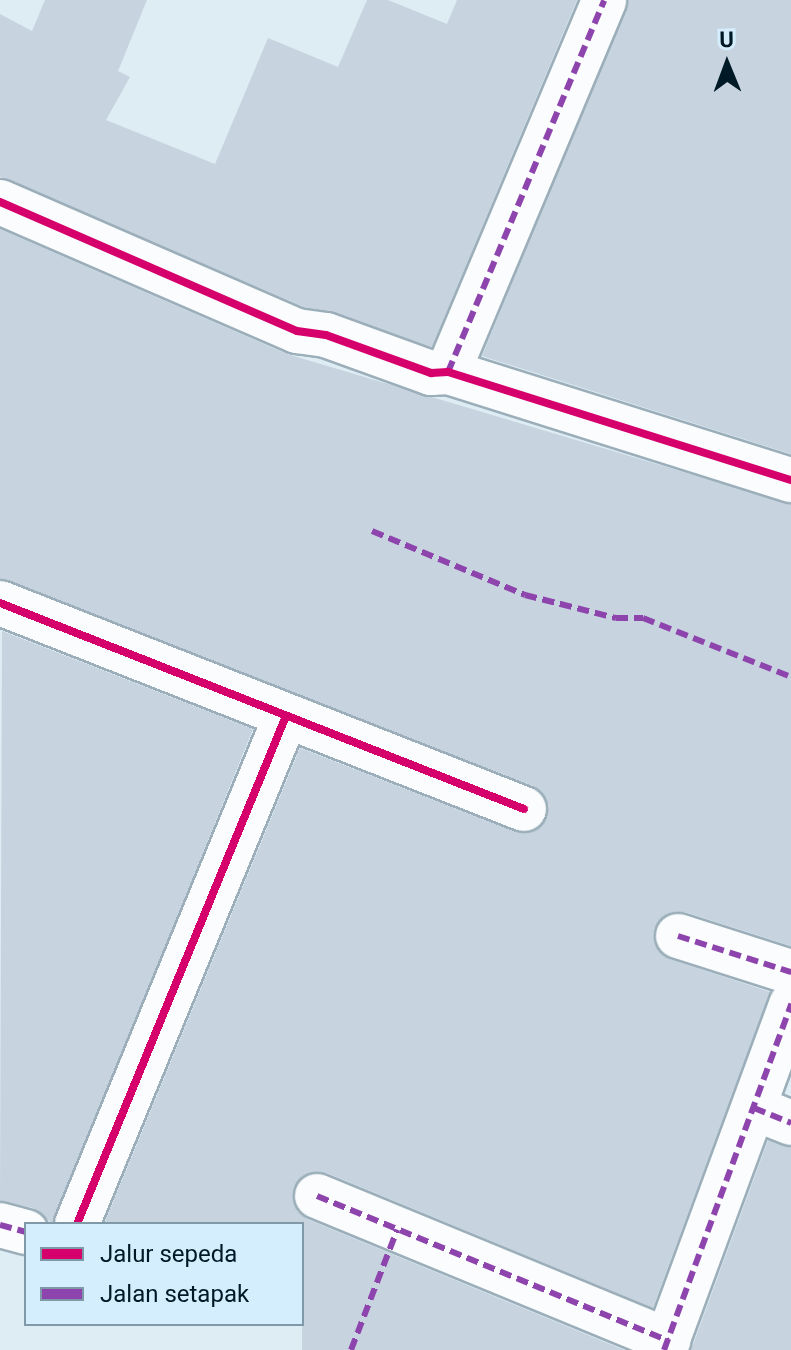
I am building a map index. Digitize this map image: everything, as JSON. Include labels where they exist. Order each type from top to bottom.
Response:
[{"type":"street","points":[[448,372],[604,0]]},
{"type":"street","points":[[0,202],[297,331],[326,335],[431,373],[448,372],[791,480]]},
{"type":"street","points":[[0,603],[222,686],[286,716],[524,809]]},
{"type":"street","points":[[78,1222],[286,716]]},
{"type":"street","points":[[678,936],[791,972]]},
{"type":"street","points":[[317,1196],[666,1345],[772,1115],[791,1004]]},
{"type":"street","points":[[0,1225],[24,1231]]},
{"type":"building","points":[[45,0],[147,0],[118,71],[130,77],[106,120],[215,164],[268,38],[338,67],[367,0],[388,0],[447,24],[457,0],[577,0],[432,347],[304,307],[0,177],[0,14],[32,31]]},
{"type":"building","points":[[628,0],[791,0],[791,454],[482,356]]},
{"type":"building","points":[[0,229],[287,354],[791,504],[791,946],[685,912],[672,912],[655,928],[654,942],[670,959],[770,992],[653,1308],[327,1173],[302,1176],[294,1187],[297,1211],[307,1219],[624,1350],[302,1350],[304,1222],[105,1222],[300,748],[516,832],[540,828],[549,806],[533,786],[0,579]]},
{"type":"building","points":[[2,631],[253,729],[54,1222],[33,1208],[0,1201]]},
{"type":"building","points":[[768,1140],[791,1147],[791,1350],[691,1350]]},
{"type":"marked path","points":[[448,372],[604,0]]},
{"type":"marked path","points":[[372,531],[525,595],[616,618],[643,618],[791,677]]},
{"type":"marked path","points":[[678,936],[791,972]]},
{"type":"marked path","points":[[664,1350],[791,1004]]},
{"type":"marked path","points":[[754,1108],[791,1123]]},
{"type":"marked path","points":[[317,1196],[668,1341]]},
{"type":"marked path","points":[[0,1225],[24,1231]]},
{"type":"marked path","points":[[351,1350],[397,1230]]},
{"type":"cycle path","points":[[0,202],[297,331],[326,335],[431,373],[448,372],[791,480]]},
{"type":"cycle path","points":[[0,603],[524,809]]},
{"type":"cycle path","points":[[78,1222],[286,716]]}]
